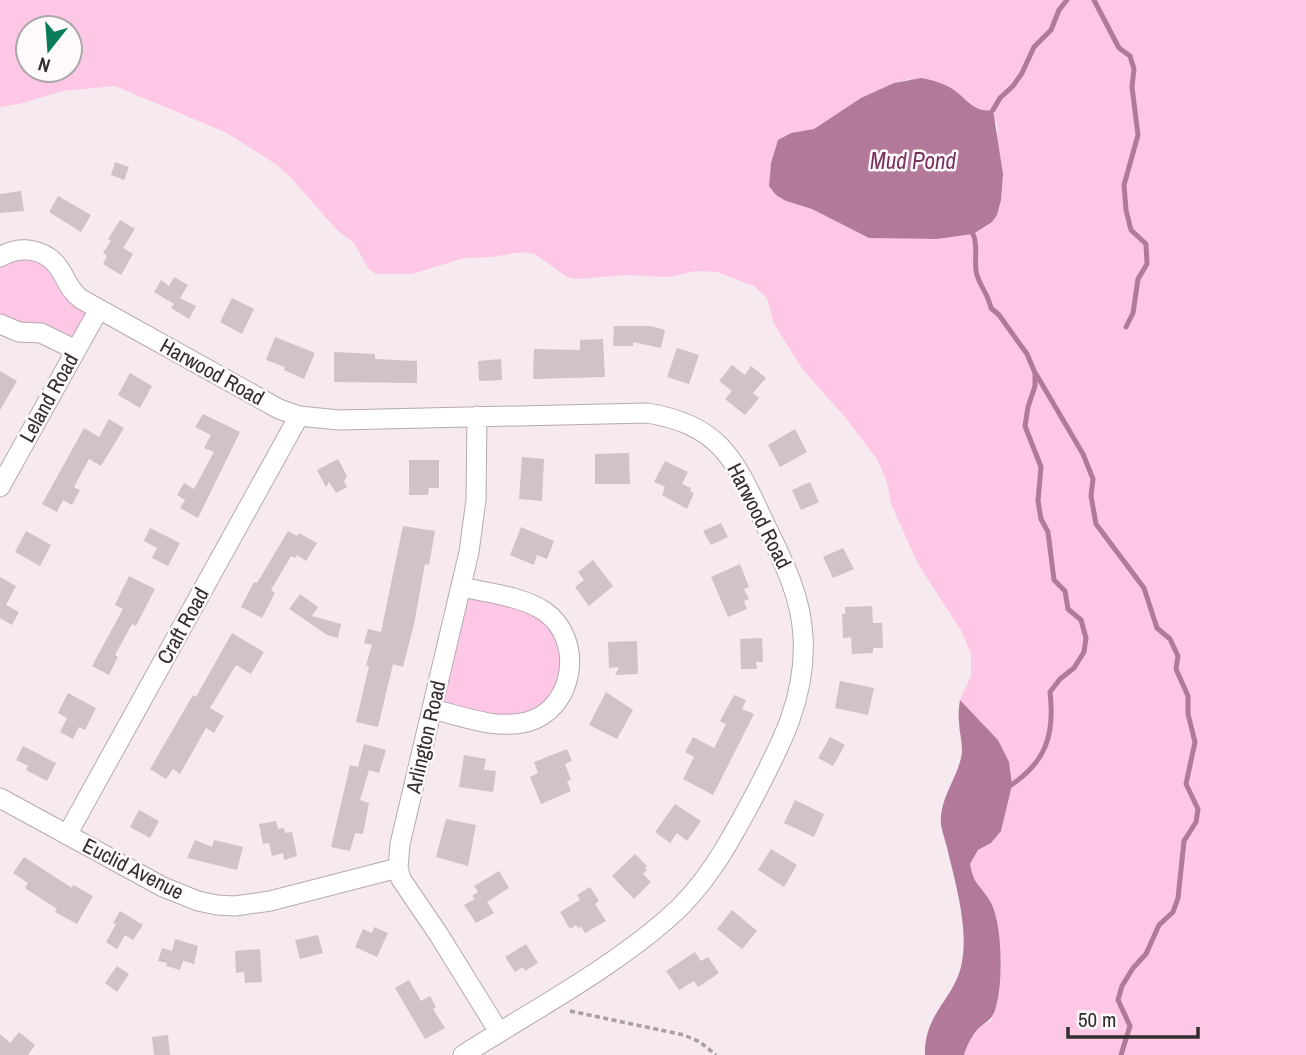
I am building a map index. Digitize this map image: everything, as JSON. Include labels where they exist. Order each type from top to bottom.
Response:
[{"type":"street","name":"Harwood Road","points":[[0,257],[18,250],[36,251],[46,255],[58,266],[72,292],[261,400],[299,416],[339,420],[647,413],[687,423],[706,432],[721,446],[745,482],[788,572],[801,612],[802,670],[790,724],[738,827],[713,869],[683,904],[646,936],[463,1055]]},
{"type":"street","name":"Leland Road","points":[[0,487],[99,309]]},
{"type":"street","points":[[0,324],[19,332],[41,333],[76,350]]},
{"type":"street","name":"Craft Road","points":[[66,835],[299,416]]},
{"type":"street","name":"Arlington Road","points":[[398,868],[400,844],[462,587],[477,500],[477,416]]},
{"type":"street","points":[[432,709],[490,723],[516,724],[530,721],[554,706],[567,684],[570,669],[566,639],[552,617],[530,604],[462,587]]},
{"type":"street","name":"Euclid Avenue","points":[[0,798],[163,887],[189,898],[217,905],[235,906],[270,901],[398,868]]},
{"type":"street","points":[[398,868],[407,889],[499,1032]]},
{"type":"path","points":[[545,1003],[684,1035],[700,1042],[716,1055]]},
{"type":"shaded area","points":[[0,0],[1306,0],[1306,1055],[964,1055],[969,1041],[981,1026],[991,1021],[997,1006],[1001,965],[992,903],[973,880],[970,864],[978,850],[991,843],[1001,831],[1005,809],[998,740],[960,700],[971,676],[971,654],[962,632],[918,564],[891,504],[887,482],[877,459],[845,417],[803,370],[774,324],[767,298],[754,286],[717,272],[697,271],[668,277],[626,275],[576,279],[567,277],[535,254],[522,252],[464,258],[412,274],[376,274],[368,268],[354,243],[338,231],[291,178],[277,165],[227,133],[115,86],[62,91],[0,107]],"holes":[[[909,79],[968,101],[974,109],[984,112],[997,123],[998,149],[973,234],[937,239],[869,238],[812,209],[786,201],[769,186],[771,163],[778,140],[791,133],[814,129],[861,99],[894,83]]]},
{"type":"shaded area","points":[[27,250],[98,309],[76,350],[0,324],[0,257]]},
{"type":"shaded area","points":[[462,587],[541,610],[570,669],[530,721],[432,709]]},
{"type":"water","name":"Mud Pond","points":[[921,78],[950,88],[976,108],[993,110],[1003,174],[1001,200],[992,222],[973,234],[937,239],[869,238],[812,209],[786,201],[776,195],[769,186],[771,163],[778,140],[791,133],[814,129],[861,98],[894,83]]},
{"type":"water","points":[[960,700],[998,740],[1009,762],[1012,785],[1001,831],[991,843],[978,850],[970,864],[975,881],[994,911],[999,938],[1000,983],[993,1014],[975,1033],[964,1055],[925,1055],[929,1028],[953,987],[962,962],[964,936],[961,909],[941,825],[945,799],[962,753]]},
{"type":"building","points":[[115,162],[129,167],[124,180],[111,175]]},
{"type":"building","points":[[21,191],[24,211],[0,213],[0,194]]},
{"type":"building","points":[[58,196],[91,215],[81,232],[49,212]]},
{"type":"building","points":[[120,220],[135,229],[123,248],[133,254],[121,275],[103,264],[107,256],[103,253],[111,241],[108,239]]},
{"type":"building","points":[[174,277],[188,285],[180,298],[196,306],[189,319],[171,308],[174,304],[154,292],[161,280],[169,286]]},
{"type":"building","points":[[232,298],[254,309],[242,334],[220,322]]},
{"type":"building","points":[[614,326],[651,326],[665,330],[661,348],[633,342],[633,346],[613,346]]},
{"type":"building","points":[[275,337],[315,353],[304,379],[284,370],[285,367],[266,360]]},
{"type":"building","points":[[603,339],[605,377],[533,379],[534,349],[580,350],[580,340]]},
{"type":"building","points":[[677,348],[699,355],[689,384],[667,377]]},
{"type":"building","points":[[334,352],[375,354],[375,359],[417,361],[417,383],[334,382]]},
{"type":"building","points":[[501,359],[502,380],[479,381],[478,361]]},
{"type":"building","points":[[732,365],[745,375],[751,366],[766,378],[753,393],[759,398],[745,415],[725,399],[732,391],[719,381]]},
{"type":"building","points":[[0,371],[17,381],[0,410]]},
{"type":"building","points":[[130,373],[152,386],[140,408],[118,395]]},
{"type":"building","points":[[203,414],[240,432],[198,518],[180,508],[185,500],[177,495],[184,483],[194,489],[214,452],[204,448],[211,435],[195,427]]},
{"type":"building","points":[[109,419],[124,428],[101,466],[89,459],[74,487],[80,490],[72,505],[63,500],[57,512],[42,504],[84,428],[99,437]]},
{"type":"building","points":[[795,429],[807,452],[780,467],[768,445]]},
{"type":"building","points":[[629,453],[630,484],[595,484],[595,454]]},
{"type":"building","points":[[522,457],[544,459],[542,501],[519,499]]},
{"type":"building","points":[[338,459],[347,476],[344,481],[347,487],[336,493],[329,482],[326,487],[317,470]]},
{"type":"building","points":[[409,460],[439,460],[439,488],[429,488],[428,495],[409,495]]},
{"type":"building","points":[[665,461],[688,472],[682,484],[691,488],[690,491],[694,493],[687,509],[662,495],[665,487],[654,482]]},
{"type":"building","points":[[810,482],[819,502],[801,510],[792,490]]},
{"type":"building","points":[[721,523],[728,537],[711,545],[703,531]]},
{"type":"building","points":[[403,526],[435,531],[429,565],[425,564],[403,667],[393,664],[378,727],[356,722],[372,645],[364,643],[368,629],[381,632]]},
{"type":"building","points":[[521,527],[554,541],[547,559],[537,555],[534,565],[510,555]]},
{"type":"building","points":[[150,528],[180,543],[168,566],[152,558],[157,548],[144,541]]},
{"type":"building","points":[[26,531],[51,545],[40,566],[15,552]]},
{"type":"building","points":[[288,531],[297,536],[299,533],[317,543],[306,561],[297,555],[295,558],[291,556],[271,590],[275,593],[262,618],[241,607]]},
{"type":"building","points":[[843,548],[854,569],[833,578],[823,557]]},
{"type":"building","points":[[593,560],[613,586],[589,606],[575,587],[584,580],[578,572]]},
{"type":"building","points":[[740,564],[749,587],[744,589],[749,599],[744,601],[747,609],[728,617],[711,577]]},
{"type":"building","points":[[129,576],[155,589],[136,626],[132,624],[115,655],[118,657],[109,675],[92,666],[123,609],[115,605]]},
{"type":"building","points":[[0,577],[16,586],[6,605],[19,612],[12,625],[0,618]]},
{"type":"building","points":[[300,594],[318,607],[312,616],[341,624],[338,638],[327,635],[289,609]]},
{"type":"building","points":[[872,606],[873,623],[882,623],[883,648],[873,648],[873,653],[852,654],[851,637],[843,638],[842,614],[845,614],[845,607]]},
{"type":"building","points":[[232,633],[264,652],[251,674],[236,665],[210,708],[224,716],[214,733],[206,728],[180,774],[173,769],[166,779],[150,769],[193,695],[196,697]]},
{"type":"building","points":[[762,638],[763,662],[756,662],[757,669],[741,669],[740,639]]},
{"type":"building","points":[[637,641],[638,674],[615,675],[619,667],[609,668],[608,642]]},
{"type":"building","points":[[840,681],[874,688],[868,715],[835,708]]},
{"type":"building","points":[[606,692],[633,710],[617,739],[589,725]]},
{"type":"building","points":[[68,693],[96,708],[85,730],[79,727],[73,739],[60,732],[67,718],[58,713]]},
{"type":"building","points":[[734,695],[746,700],[742,709],[754,714],[713,795],[683,779],[694,757],[685,752],[693,737],[714,748],[726,724],[720,721]]},
{"type":"building","points":[[830,737],[845,745],[833,766],[818,758]]},
{"type":"building","points":[[364,744],[386,750],[379,773],[369,770],[360,800],[369,803],[363,834],[355,833],[350,851],[331,847],[350,765],[358,767]]},
{"type":"building","points":[[23,746],[56,763],[47,781],[26,770],[28,766],[16,760]]},
{"type":"building","points":[[567,749],[572,761],[565,764],[571,780],[567,781],[571,791],[541,804],[530,777],[538,773],[534,762]]},
{"type":"building","points":[[464,755],[486,759],[484,770],[496,771],[493,792],[459,787]]},
{"type":"building","points":[[795,800],[824,814],[814,837],[784,823]]},
{"type":"building","points":[[675,804],[701,821],[687,841],[677,833],[670,843],[655,832]]},
{"type":"building","points":[[139,810],[159,821],[150,838],[130,827]]},
{"type":"building","points":[[446,819],[476,825],[468,866],[436,857]]},
{"type":"building","points":[[276,821],[278,829],[284,828],[285,833],[292,832],[297,856],[284,860],[283,853],[272,856],[269,843],[263,844],[259,824]]},
{"type":"building","points":[[195,840],[212,847],[214,840],[243,847],[237,870],[187,858]]},
{"type":"building","points":[[771,849],[797,865],[784,887],[758,870]]},
{"type":"building","points":[[635,854],[647,866],[643,874],[651,882],[634,899],[612,876]]},
{"type":"building","points":[[24,857],[72,888],[73,885],[93,896],[77,924],[55,912],[57,909],[25,888],[28,883],[13,873]]},
{"type":"building","points":[[499,871],[509,888],[487,902],[494,913],[476,923],[464,905],[475,899],[472,896],[478,892],[474,886]]},
{"type":"building","points":[[590,887],[599,901],[595,904],[606,921],[585,933],[581,926],[578,928],[576,925],[570,929],[560,912],[580,900],[577,895]]},
{"type":"building","points":[[732,910],[757,931],[742,949],[717,929]]},
{"type":"building","points":[[120,911],[143,925],[133,940],[125,935],[117,949],[106,942]]},
{"type":"building","points":[[374,927],[388,933],[377,957],[355,947],[363,929],[372,933]]},
{"type":"building","points":[[318,935],[323,953],[300,959],[295,940]]},
{"type":"building","points":[[175,939],[198,946],[194,964],[183,961],[180,970],[158,961],[162,948],[172,951]]},
{"type":"building","points":[[526,944],[538,963],[525,971],[523,967],[515,972],[505,957]]},
{"type":"building","points":[[260,949],[262,982],[245,983],[244,972],[236,973],[235,951]]},
{"type":"building","points":[[695,952],[701,961],[708,957],[719,973],[698,987],[694,981],[679,990],[666,971]]},
{"type":"building","points":[[117,966],[129,974],[117,992],[105,983]]},
{"type":"building","points":[[409,980],[421,1001],[430,996],[436,1007],[433,1009],[445,1028],[425,1039],[395,988]]},
{"type":"building","points":[[19,1032],[35,1045],[28,1055],[0,1055],[0,1034],[10,1043]]},
{"type":"building","points":[[168,1035],[170,1055],[154,1055],[152,1037]]},
{"type":"waterway","points":[[993,110],[1022,73],[1034,47],[1051,30],[1059,10],[1067,0]]},
{"type":"waterway","points":[[1094,0],[1119,48],[1130,56],[1134,69],[1132,87],[1138,135],[1124,185],[1131,230],[1146,244],[1147,264],[1138,279],[1133,313],[1126,327]]},
{"type":"waterway","points":[[973,234],[980,284],[991,308],[1027,354],[1035,373],[1035,386],[1025,426],[1041,467],[1038,501],[1041,519],[1048,532],[1054,580],[1065,591],[1068,609],[1081,620],[1086,638],[1084,652],[1074,668],[1060,679],[1050,692],[1051,722],[1045,747],[1031,768],[1008,787]]},
{"type":"waterway","points":[[1036,374],[1083,454],[1093,479],[1091,496],[1096,524],[1144,588],[1157,628],[1170,639],[1178,656],[1176,669],[1188,696],[1188,714],[1195,742],[1186,784],[1198,809],[1196,822],[1184,841],[1178,898],[1173,912],[1159,925],[1146,954],[1122,986],[1118,1000],[1130,1026],[1121,1055]]}]
